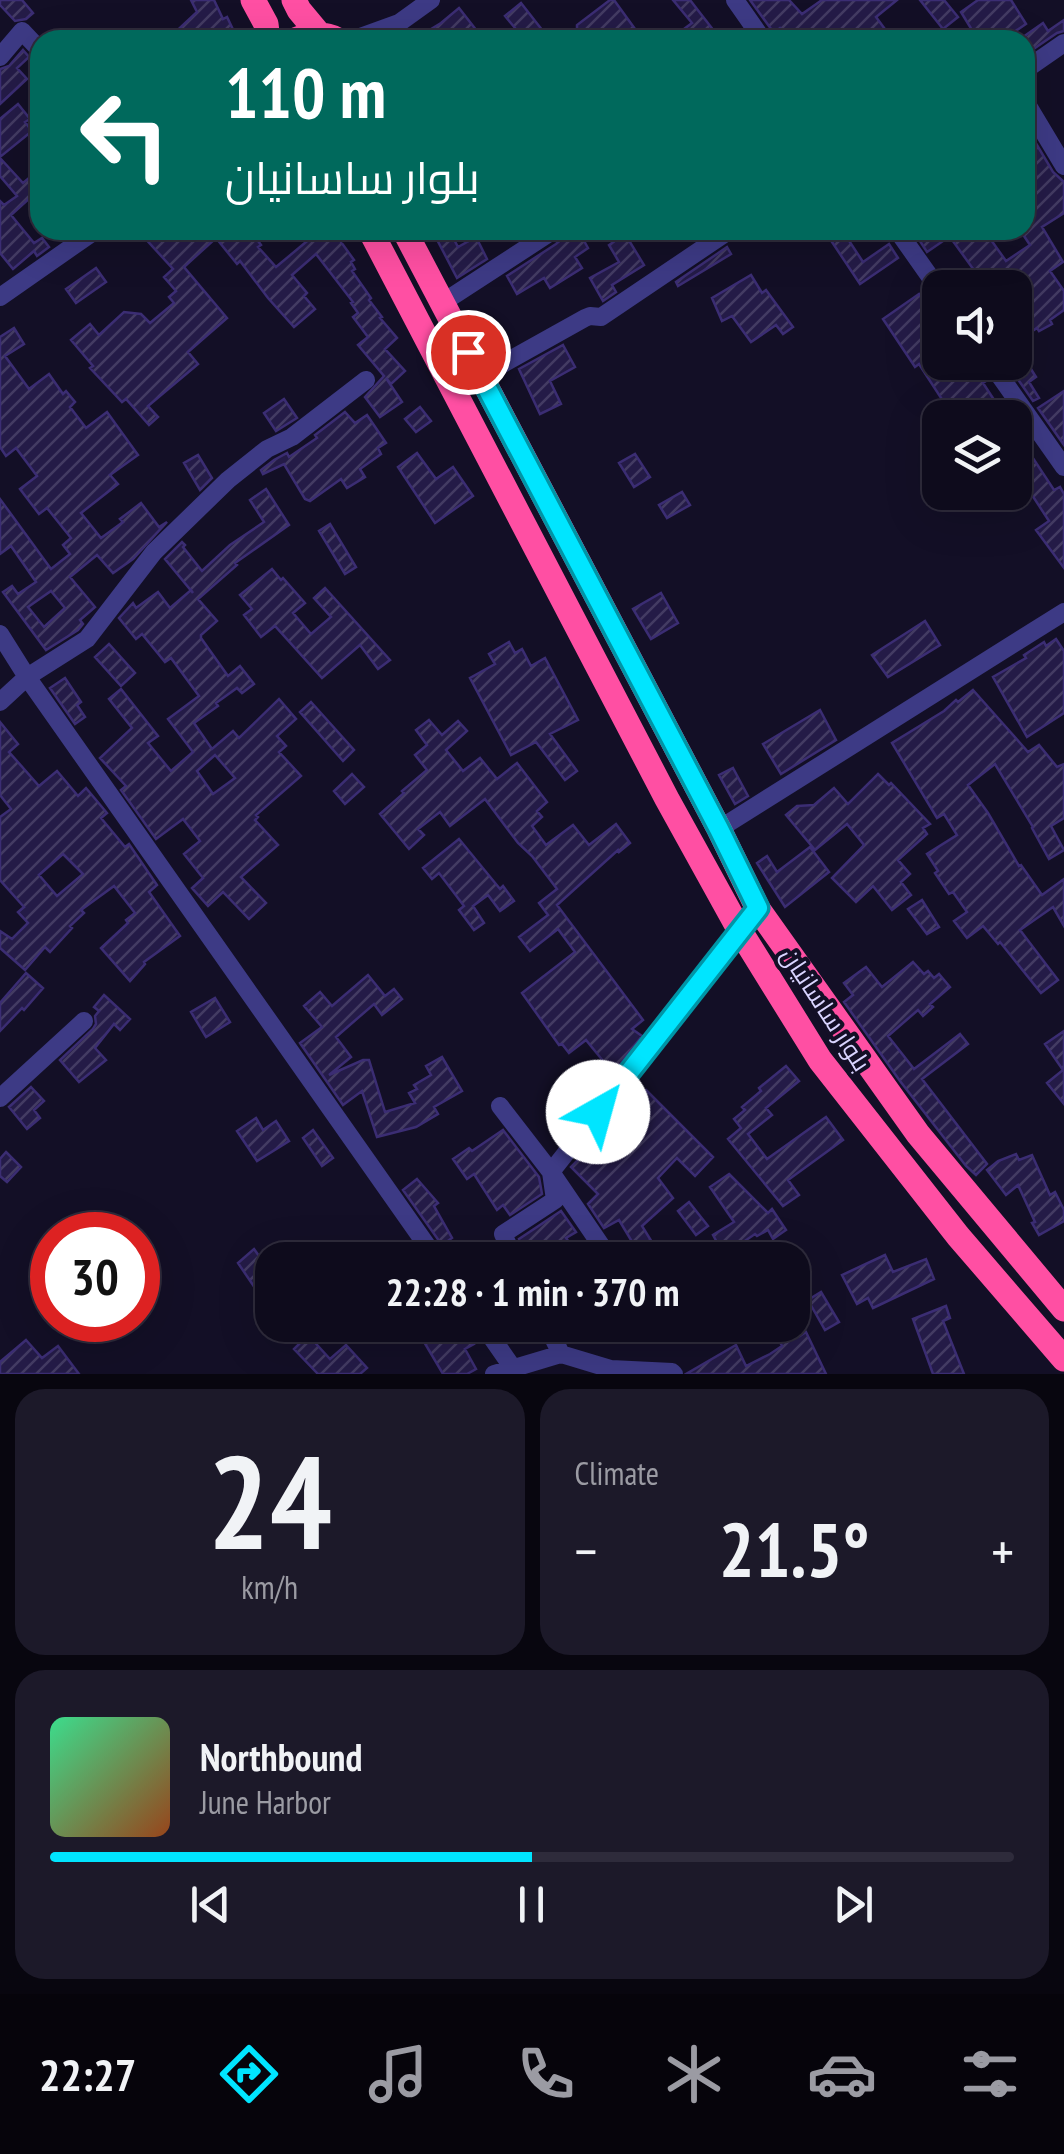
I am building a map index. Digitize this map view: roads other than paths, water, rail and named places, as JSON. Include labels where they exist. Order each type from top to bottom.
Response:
[{"type":"highway","points":[[253,0],[267,30]]},
{"type":"highway","points":[[294,0],[312,30]]},
{"type":"highway","name":"بلوار ساسانیان","points":[[375,240],[740,931],[820,1060],[958,1236],[1064,1358]]},
{"type":"highway","name":"بلوار ساسانیان","points":[[409,240],[758,908],[918,1134],[1064,1309]]},
{"type":"street","points":[[394,30],[430,0]]},
{"type":"street","points":[[735,0],[756,30]]},
{"type":"street","points":[[380,30],[399,23]]},
{"type":"street","points":[[0,57],[22,31],[30,39]]},
{"type":"street","points":[[1035,63],[1064,44]]},
{"type":"street","points":[[1035,118],[1064,166]]},
{"type":"street","points":[[0,297],[82,240]]},
{"type":"street","points":[[442,303],[539,240]]},
{"type":"street","points":[[481,376],[590,316],[601,317],[715,240]]},
{"type":"street","points":[[904,240],[925,270]]},
{"type":"street","points":[[0,702],[27,677],[87,639],[154,552],[228,480],[366,380]]},
{"type":"street","points":[[1003,380],[1064,467]]},
{"type":"street","points":[[719,829],[1064,612]]},
{"type":"street","points":[[0,634],[424,1242]]},
{"type":"street","points":[[507,1242],[503,1234],[555,1200],[551,1172],[758,908]]},
{"type":"street","points":[[0,1098],[84,1020]]},
{"type":"street","points":[[500,1106],[599,1242]]},
{"type":"street","points":[[495,1342],[515,1371]]},
{"type":"street","points":[[555,1342],[561,1354]]},
{"type":"street","points":[[494,1374],[515,1371],[561,1354],[611,1370],[646,1369],[674,1374]]}]
